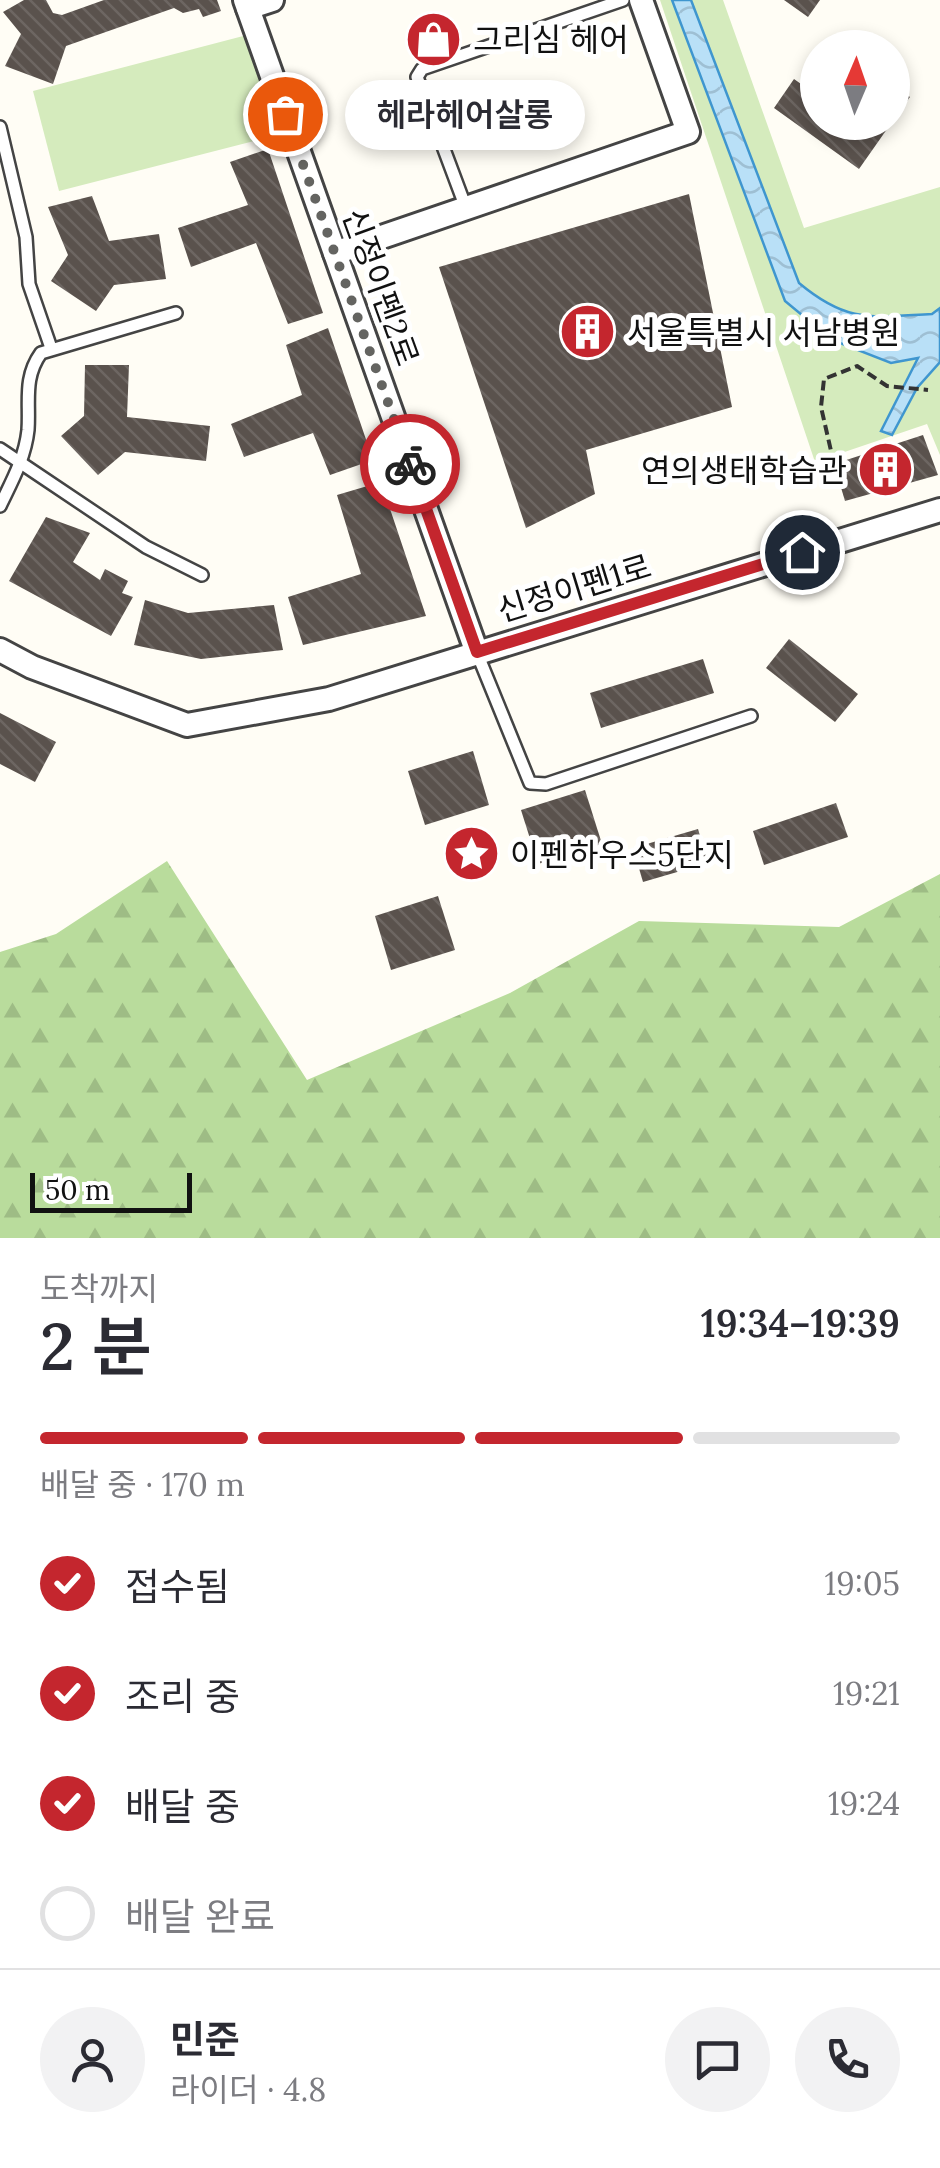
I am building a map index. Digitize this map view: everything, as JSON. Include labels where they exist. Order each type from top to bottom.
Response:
[{"type":"street","points":[[246,4],[272,0]]},
{"type":"street","points":[[335,254],[688,132],[642,0]]},
{"type":"street","name":"신정이펜2로","points":[[246,4],[477,652]]},
{"type":"street","name":"신정이펜1로","points":[[0,650],[187,724],[329,699],[940,510]]},
{"type":"lane","points":[[466,208],[417,78],[422,69],[623,0]]},
{"type":"lane","points":[[0,127],[26,237],[30,284],[52,348]]},
{"type":"lane","points":[[0,506],[21,464],[28,432],[28,376],[41,354],[176,313]]},
{"type":"lane","points":[[0,448],[146,547],[202,575]]},
{"type":"lane","points":[[477,652],[530,784],[546,784],[751,716]]},
{"type":"path","points":[[834,464],[821,407],[824,379],[857,366],[887,386],[928,390]]},
{"type":"green space","points":[[660,0],[723,0],[804,228],[940,187],[940,455],[927,424],[815,462]]},
{"type":"green space","points":[[247,35],[274,136],[59,191],[33,91]]},
{"type":"green space","points":[[167,861],[307,1080],[510,993],[639,921],[839,927],[940,874],[940,1238],[0,1238],[0,952],[56,934]]},
{"type":"water","points":[[672,0],[691,0],[799,283],[832,306],[861,315],[932,314],[940,308],[940,362],[917,388],[892,435],[881,431],[918,358],[891,363],[832,340],[785,301]]},
{"type":"building","points":[[24,0],[46,0],[53,13],[62,15],[104,0],[217,0],[221,11],[203,17],[199,9],[183,13],[174,8],[66,46],[53,84],[5,66],[21,34],[3,12]]},
{"type":"building","points":[[784,0],[820,0],[808,17]]},
{"type":"building","points":[[794,79],[800,83],[800,127],[774,108]]},
{"type":"building","points":[[819,140],[879,140],[859,169]]},
{"type":"building","points":[[268,149],[323,313],[288,324],[256,243],[191,267],[178,228],[248,205],[230,162]]},
{"type":"building","name":"서울특별시 서남병원","points":[[689,194],[732,407],[586,450],[595,494],[526,528],[439,267]]},
{"type":"building","points":[[92,196],[109,241],[159,234],[166,279],[114,285],[96,311],[51,281],[68,255],[48,207]]},
{"type":"building","points":[[328,328],[373,460],[330,475],[313,433],[244,457],[231,424],[302,395],[286,345]]},
{"type":"building","points":[[85,365],[129,365],[127,417],[210,426],[206,461],[125,452],[98,475],[61,436],[84,416]]},
{"type":"building","name":"연의생태학습관","points":[[923,435],[938,475],[845,501],[834,464]]},
{"type":"building","points":[[381,482],[426,616],[303,645],[288,597],[361,574],[337,495]]},
{"type":"building","points":[[46,517],[90,533],[73,562],[100,580],[105,569],[128,581],[122,593],[133,597],[111,636],[9,581]]},
{"type":"building","points":[[145,600],[188,613],[274,605],[283,650],[201,659],[134,645]]},
{"type":"building","points":[[789,639],[858,694],[835,722],[766,668]]},
{"type":"building","points":[[703,659],[714,693],[601,728],[590,693]]},
{"type":"building","points":[[0,713],[56,742],[35,782],[0,764]]},
{"type":"building","points":[[473,751],[489,805],[425,825],[408,771]]},
{"type":"building","points":[[585,790],[602,844],[538,864],[521,810]]},
{"type":"building","points":[[836,803],[848,837],[764,865],[753,831]]},
{"type":"building","points":[[698,829],[708,863],[643,882],[633,848]]},
{"type":"building","points":[[438,896],[455,950],[391,970],[375,916]]},
{"type":"way so far","points":[[285,114],[410,464]]},
{"type":"place","name":"그리심 헤어","points":[[434,39]]},
{"type":"place","name":"헤라헤어살롱","points":[[285,114]]},
{"type":"place","name":"서울특별시 서남병원","points":[[588,332]]},
{"type":"place","name":"연의생태학습관","points":[[886,470]]},
{"type":"place","name":"이펜하우스5단지","points":[[471,854]]},
{"type":"route","points":[[410,464],[477,652],[802,552]]}]
